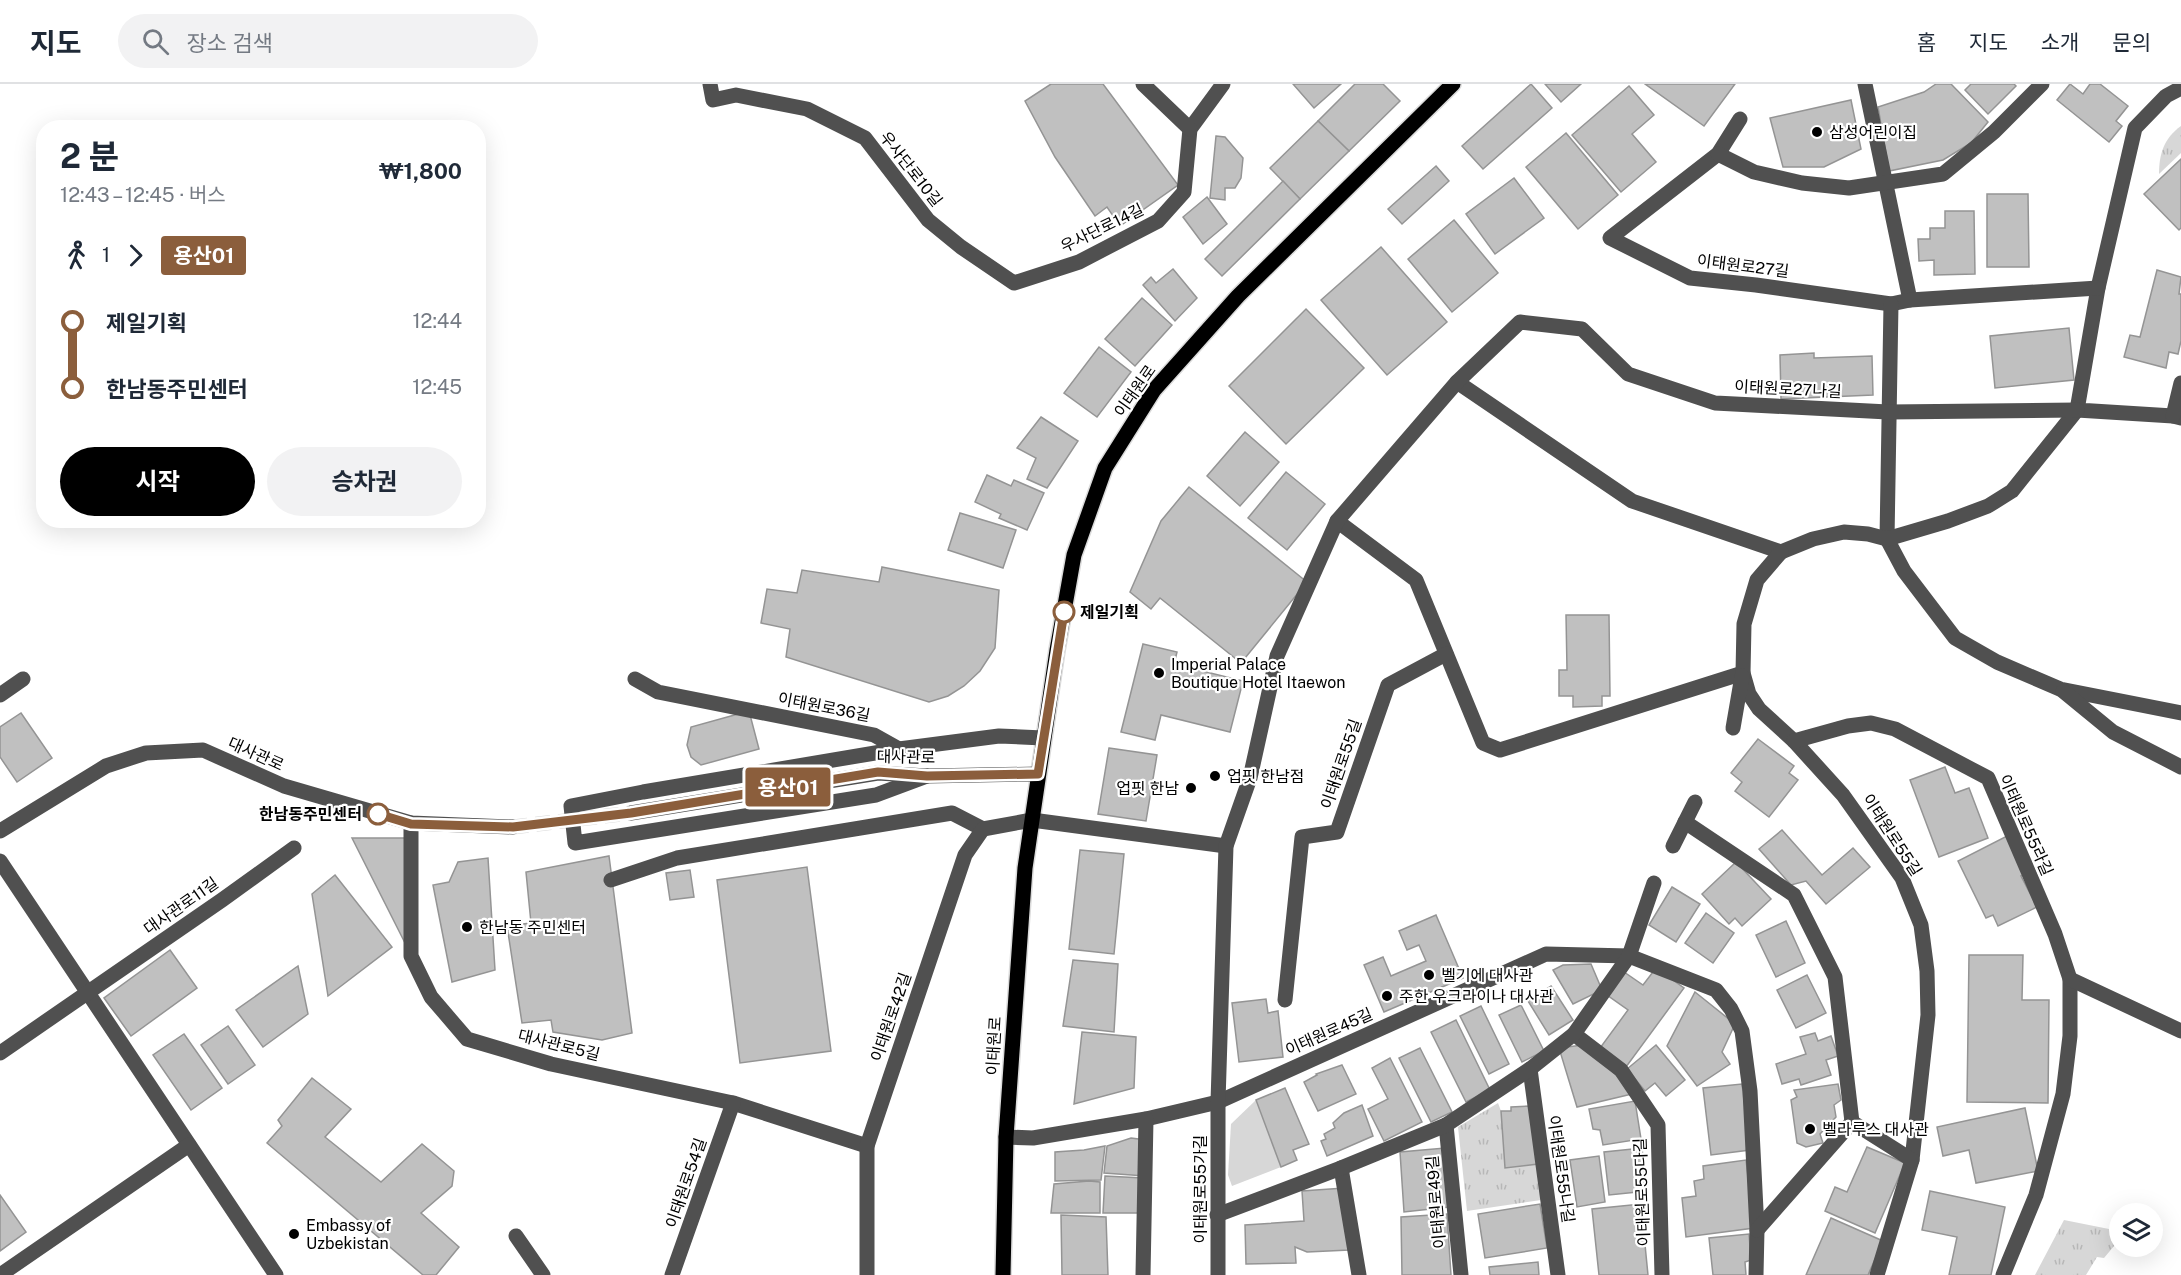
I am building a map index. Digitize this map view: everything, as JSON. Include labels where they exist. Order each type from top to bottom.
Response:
[{"type":"main road","name":"이태원로","points":[[1003,1275],[1006,1137],[1025,868],[1043,738],[1074,555],[1105,468],[1154,390],[1230,305],[1453,84]]},
{"type":"street","name":"우사단로10길","points":[[710,84],[713,100],[736,95],[807,110],[865,138],[928,220],[960,247],[1014,283]]},
{"type":"street","points":[[1143,84],[1190,129],[1223,84]]},
{"type":"street","points":[[1865,84],[1910,300]]},
{"type":"street","points":[[1718,154],[1754,171],[1802,183],[1849,188],[1943,174],[1994,132],[2043,84]]},
{"type":"street","points":[[2181,88],[2166,96],[2135,128],[2098,288],[2077,410],[2177,417],[2181,383]]},
{"type":"street","name":"이태원로27길","points":[[1740,119],[1718,154],[1610,238],[1690,278],[1891,304],[1910,300],[2098,288]]},
{"type":"street","name":"우사단로14길","points":[[1014,283],[1079,262],[1158,221],[1184,192],[1190,129]]},
{"type":"street","points":[[1891,304],[1887,539],[1904,571],[1955,638],[1997,662],[2060,689],[2181,713]]},
{"type":"street","name":"이태원로27나길","points":[[1457,382],[1520,322],[1582,329],[1628,374],[1715,403],[1888,412],[2077,410]]},
{"type":"street","points":[[1218,1102],[1226,846],[1250,778],[1277,656],[1337,521],[1457,382],[1632,501],[1781,552]]},
{"type":"street","name":"이태원로55길","points":[[1877,1275],[1912,1160],[1929,1015],[1927,971],[1921,925],[1902,878],[1843,795],[1794,741],[1759,709],[1749,694],[1743,674],[1744,624],[1757,580],[1781,552],[1813,539],[1844,532],[1868,534],[1887,539],[1948,521],[1988,506],[2012,491],[2077,410]]},
{"type":"street","points":[[1337,521],[1416,580],[1484,743],[1500,750],[1743,674],[1733,728]]},
{"type":"street","name":"이태원로55길","points":[[1285,1000],[1302,837],[1336,832],[1388,685],[1446,654]]},
{"type":"street","points":[[0,695],[23,679]]},
{"type":"street","name":"이태원로36길","points":[[635,679],[658,692],[874,735],[899,749]]},
{"type":"street","points":[[2060,689],[2113,732],[2181,767]]},
{"type":"street","name":"이태원로55라길","points":[[1794,741],[1848,726],[1871,723],[1895,729],[1989,778],[2055,934],[2070,979],[2070,1036],[2063,1094],[2036,1195],[2003,1275]]},
{"type":"street","points":[[927,776],[876,795],[575,843],[571,806],[899,749],[999,736],[1043,738]]},
{"type":"street","name":"대사관로","points":[[0,831],[106,766],[146,753],[203,750],[284,786],[411,824],[513,827]]},
{"type":"street","name":"대사관로","points":[[631,813],[878,772],[927,776],[1038,774]]},
{"type":"street","points":[[1673,846],[1695,802]]},
{"type":"street","points":[[611,880],[677,858],[952,813],[982,829],[1032,820],[1226,846]]},
{"type":"street","points":[[1685,822],[1794,895],[1835,977],[1852,1122],[1756,1230]]},
{"type":"street","name":"대사관로5길","points":[[411,824],[411,956],[431,997],[467,1039],[550,1064],[733,1103],[867,1146]]},
{"type":"street","name":"이태원로42길","points":[[867,1275],[867,1146],[965,855],[982,829]]},
{"type":"street","name":"대사관로11길","points":[[0,1053],[294,848]]},
{"type":"street","points":[[0,861],[276,1275]]},
{"type":"street","points":[[1217,1215],[1446,1125],[1530,1069],[1574,1034],[1629,956],[1654,883]]},
{"type":"street","name":"이태원로45길","points":[[1006,1137],[1033,1138],[1146,1119],[1218,1102],[1546,954],[1629,956],[1716,990],[1731,1009],[1742,1031],[1750,1090],[1756,1275]]},
{"type":"street","points":[[2070,979],[2181,1031]]},
{"type":"street","name":"이태원로55다길","points":[[1574,1034],[1621,1070],[1658,1125],[1662,1275]]},
{"type":"street","name":"이태원로55나길","points":[[1530,1069],[1558,1275]]},
{"type":"street","name":"이태원로55가길","points":[[1218,1102],[1218,1275]]},
{"type":"street","name":"이태원로54길","points":[[672,1275],[733,1103]]},
{"type":"street","points":[[1143,1275],[1146,1119]]},
{"type":"street","points":[[1852,1122],[1912,1160]]},
{"type":"street","name":"이태원로49길","points":[[1446,1125],[1461,1275]]},
{"type":"street","points":[[0,1275],[189,1145]]},
{"type":"street","points":[[1341,1168],[1359,1275]]},
{"type":"street","points":[[516,1236],[543,1275]]},
{"type":"green space","points":[[2181,126],[2181,153],[2159,174],[2164,147],[2170,136]]},
{"type":"green space","points":[[1256,1100],[1281,1167],[1232,1186],[1228,1175],[1231,1124]]},
{"type":"green space","points":[[1498,1103],[1501,1111],[1505,1168],[1538,1164],[1541,1200],[1467,1211],[1458,1127]]},
{"type":"green space","points":[[2064,1220],[2109,1229],[2109,1252],[2104,1258],[2097,1257],[2086,1275],[2035,1275]]},
{"type":"building","points":[[1051,84],[1103,84],[1178,185],[1120,226],[1107,207],[1095,216],[1055,157],[1025,101]]},
{"type":"building","points":[[1293,84],[1341,84],[1314,108]]},
{"type":"building","points":[[1355,84],[1383,84],[1400,101],[1349,151],[1318,121]]},
{"type":"building","points":[[1531,84],[1552,108],[1483,169],[1462,146]]},
{"type":"building","points":[[1545,84],[1581,84],[1561,102]]},
{"type":"building","points":[[1645,84],[1735,84],[1704,126]]},
{"type":"building","points":[[1936,84],[1951,84],[1988,122],[1971,143],[1943,160],[1889,171],[1878,107],[1924,92]]},
{"type":"building","points":[[1971,84],[2014,84],[2016,86],[1988,114],[1965,90]]},
{"type":"building","points":[[2070,84],[2083,94],[2090,84],[2100,84],[2128,106],[2116,121],[2122,126],[2109,142],[2057,100]]},
{"type":"building","points":[[1629,86],[1654,115],[1632,134],[1656,162],[1621,192],[1572,135]]},
{"type":"building","points":[[1851,100],[1861,149],[1824,167],[1783,167],[1770,118]]},
{"type":"building","points":[[1318,121],[1349,151],[1300,199],[1270,168]]},
{"type":"building","points":[[1566,133],[1618,195],[1578,229],[1526,167]]},
{"type":"building","points":[[1216,136],[1225,137],[1243,158],[1241,178],[1235,188],[1225,188],[1225,200],[1210,198]]},
{"type":"building","points":[[2181,159],[2181,228],[2179,230],[2144,194]]},
{"type":"building","points":[[1436,166],[1449,181],[1402,224],[1388,209]]},
{"type":"building","points":[[1514,178],[1544,218],[1495,254],[1466,214]]},
{"type":"building","points":[[1283,181],[1300,199],[1222,276],[1205,259]]},
{"type":"building","points":[[1987,194],[2028,194],[2029,267],[1987,267]]},
{"type":"building","points":[[1207,197],[1227,224],[1203,244],[1183,217]]},
{"type":"building","points":[[1945,211],[1974,211],[1975,274],[1934,275],[1934,260],[1919,261],[1918,239],[1930,239],[1930,228],[1945,228]]},
{"type":"building","points":[[1454,220],[1498,273],[1452,312],[1408,259]]},
{"type":"building","points":[[1381,247],[1447,322],[1387,375],[1321,300]]},
{"type":"building","points":[[1173,269],[1197,298],[1175,321],[1143,285],[1151,277],[1156,283]]},
{"type":"building","points":[[2157,270],[2181,277],[2179,294],[2181,294],[2181,341],[2178,354],[2169,352],[2166,368],[2124,357],[2130,335],[2140,337]]},
{"type":"building","points":[[1142,298],[1172,325],[1135,366],[1105,339]]},
{"type":"building","points":[[1306,309],[1364,368],[1286,444],[1229,386]]},
{"type":"building","points":[[2069,328],[2074,380],[1995,388],[1990,336]]},
{"type":"building","points":[[1099,347],[1131,372],[1097,417],[1064,393]]},
{"type":"building","points":[[1814,353],[1814,358],[1872,356],[1873,395],[1781,399],[1780,355]]},
{"type":"building","points":[[1041,417],[1078,441],[1047,488],[1027,479],[1036,458],[1017,448]]},
{"type":"building","points":[[1245,432],[1279,462],[1240,506],[1207,476]]},
{"type":"building","points":[[1286,472],[1325,504],[1287,550],[1248,518]]},
{"type":"building","points":[[987,475],[1011,486],[1014,480],[1044,493],[1027,530],[999,518],[1001,514],[975,502]]},
{"type":"building","points":[[1189,487],[1307,582],[1241,663],[1160,598],[1151,609],[1130,592],[1161,521]]},
{"type":"building","points":[[960,513],[1016,530],[1003,568],[948,550]]},
{"type":"building","points":[[882,567],[999,590],[995,648],[980,671],[964,686],[948,696],[929,702],[786,657],[790,629],[761,623],[767,589],[797,593],[802,570],[879,582]]},
{"type":"building","points":[[1566,615],[1609,615],[1610,696],[1602,696],[1602,706],[1573,707],[1573,696],[1559,696],[1559,670],[1567,670]]},
{"type":"building","points":[[1143,644],[1177,652],[1174,664],[1243,681],[1230,732],[1161,715],[1155,740],[1121,732]]},
{"type":"building","points":[[749,711],[759,749],[701,765],[691,757],[687,745],[691,727]]},
{"type":"building","points":[[21,713],[52,758],[17,782],[0,757],[0,727]]},
{"type":"building","points":[[1758,739],[1794,766],[1789,773],[1798,780],[1769,817],[1735,791],[1742,782],[1731,773]]},
{"type":"building","points":[[1109,748],[1157,755],[1146,821],[1098,814]]},
{"type":"building","points":[[1945,767],[1955,793],[1969,788],[1988,838],[1939,857],[1910,780]]},
{"type":"building","points":[[1782,830],[1822,875],[1853,848],[1870,867],[1826,904],[1806,881],[1791,885],[1759,849]]},
{"type":"building","points":[[2009,835],[2028,874],[2021,876],[2037,907],[1998,926],[1993,915],[1986,918],[1958,861]]},
{"type":"building","points":[[352,838],[405,838],[405,943]]},
{"type":"building","points":[[1080,850],[1124,854],[1114,954],[1069,949]]},
{"type":"building","points":[[609,856],[632,1033],[602,1040],[553,1032],[551,1020],[522,1023],[507,926],[531,923],[526,872]]},
{"type":"building","name":"한남동 주민센터","points":[[488,858],[495,970],[452,982],[433,885],[449,882],[458,862]]},
{"type":"building","points":[[1736,862],[1771,899],[1742,926],[1735,918],[1729,924],[1702,894]]},
{"type":"building","points":[[807,867],[831,1051],[740,1063],[717,880]]},
{"type":"building","points":[[690,870],[694,897],[670,900],[666,873]]},
{"type":"building","points":[[335,875],[392,947],[328,996],[312,894]]},
{"type":"building","points":[[1672,887],[1700,904],[1676,942],[1649,925]]},
{"type":"building","points":[[1706,913],[1734,933],[1713,963],[1685,943]]},
{"type":"building","points":[[1436,915],[1463,978],[1384,1012],[1364,965],[1383,957],[1391,976],[1426,961],[1419,945],[1407,950],[1399,931]]},
{"type":"building","points":[[1786,921],[1805,963],[1776,977],[1756,935]]},
{"type":"building","points":[[170,950],[197,988],[131,1036],[104,998]]},
{"type":"building","points":[[1969,955],[2023,955],[2022,1000],[2049,1000],[2048,1103],[1967,1102]]},
{"type":"building","points":[[1073,960],[1118,964],[1114,1032],[1063,1026]]},
{"type":"building","points":[[1591,964],[1602,990],[1573,1004],[1553,970],[1563,965]]},
{"type":"building","points":[[298,966],[308,1014],[263,1047],[236,1010]]},
{"type":"building","points":[[1656,968],[1684,988],[1626,1067],[1600,1048],[1628,1010],[1607,995],[1624,972],[1643,985]]},
{"type":"building","points":[[1807,975],[1826,1013],[1796,1028],[1777,990]]},
{"type":"building","points":[[1551,986],[1573,1020],[1549,1035],[1528,1001]]},
{"type":"building","points":[[1695,992],[1735,1024],[1722,1052],[1730,1064],[1697,1086],[1667,1046]]},
{"type":"building","points":[[1266,999],[1268,1013],[1278,1011],[1283,1057],[1239,1062],[1232,1003]]},
{"type":"building","points":[[1521,1005],[1544,1051],[1522,1062],[1499,1015]]},
{"type":"building","points":[[1481,1006],[1509,1064],[1489,1074],[1460,1016]]},
{"type":"building","points":[[1456,1020],[1490,1090],[1466,1102],[1431,1032]]},
{"type":"building","points":[[228,1026],[255,1065],[228,1084],[201,1045]]},
{"type":"building","points":[[1082,1032],[1136,1037],[1134,1088],[1074,1104]]},
{"type":"building","points":[[1815,1033],[1818,1041],[1831,1036],[1838,1056],[1826,1060],[1831,1075],[1801,1085],[1799,1079],[1782,1084],[1776,1064],[1806,1054],[1800,1037]]},
{"type":"building","points":[[184,1034],[222,1088],[191,1110],[153,1055]]},
{"type":"building","points":[[1583,1045],[1626,1084],[1632,1094],[1577,1107],[1559,1048]]},
{"type":"building","points":[[1656,1045],[1685,1080],[1666,1096],[1655,1083],[1645,1091],[1627,1069]]},
{"type":"building","points":[[1420,1048],[1452,1112],[1431,1122],[1399,1058]]},
{"type":"building","points":[[1390,1058],[1422,1122],[1384,1141],[1368,1109],[1388,1099],[1372,1068]]},
{"type":"building","points":[[1342,1065],[1356,1094],[1318,1111],[1304,1082],[1316,1074]]},
{"type":"building","points":[[312,1078],[351,1109],[325,1137],[381,1182],[422,1144],[454,1171],[452,1186],[421,1213],[459,1247],[436,1275],[423,1275],[267,1143],[282,1126],[278,1120]]},
{"type":"building","points":[[1742,1084],[1750,1150],[1711,1155],[1703,1088]]},
{"type":"building","points":[[1838,1084],[1841,1100],[1834,1105],[1836,1117],[1820,1134],[1823,1143],[1806,1147],[1797,1143],[1791,1100],[1797,1097],[1794,1090]]},
{"type":"building","points":[[1285,1088],[1309,1144],[1293,1150],[1297,1160],[1281,1167],[1256,1100]]},
{"type":"building","points":[[1635,1101],[1641,1139],[1603,1145],[1600,1130],[1593,1129],[1589,1109]]},
{"type":"building","points":[[1362,1105],[1373,1136],[1327,1156],[1321,1141],[1326,1139],[1324,1134],[1335,1128],[1333,1123],[1344,1113]]},
{"type":"building","points":[[1531,1106],[1538,1164],[1505,1168],[1501,1111],[1511,1111],[1511,1107]]},
{"type":"building","points":[[2025,1108],[2038,1171],[1976,1183],[1969,1150],[1943,1156],[1937,1127]]},
{"type":"building","points":[[1131,1138],[1146,1140],[1145,1176],[1104,1173],[1107,1146]]},
{"type":"building","points":[[1105,1146],[1101,1180],[1055,1181],[1055,1152]]},
{"type":"building","points":[[1867,1147],[1905,1163],[1875,1233],[1825,1211],[1835,1187],[1847,1192]]},
{"type":"building","points":[[1445,1148],[1449,1207],[1404,1212],[1400,1152]]},
{"type":"building","points":[[1642,1148],[1647,1191],[1609,1195],[1604,1152]]},
{"type":"building","points":[[1599,1156],[1605,1202],[1577,1207],[1570,1160]]},
{"type":"building","points":[[1746,1160],[1754,1228],[1686,1237],[1682,1198],[1696,1196],[1694,1181],[1704,1179],[1703,1166]]},
{"type":"building","points":[[1105,1176],[1143,1178],[1142,1213],[1103,1213]]},
{"type":"building","points":[[1100,1182],[1100,1213],[1051,1213],[1054,1184]]},
{"type":"building","points":[[1344,1188],[1349,1250],[1307,1252],[1295,1247],[1296,1263],[1246,1264],[1245,1225],[1304,1221],[1302,1191]]},
{"type":"building","points":[[1930,1191],[2005,1207],[1991,1275],[1949,1275],[1957,1237],[1922,1230]]},
{"type":"building","points":[[0,1195],[26,1232],[0,1251]]},
{"type":"building","points":[[1540,1204],[1547,1248],[1485,1258],[1478,1214]]},
{"type":"building","points":[[1641,1204],[1648,1275],[1599,1275],[1592,1209]]},
{"type":"building","points":[[1447,1214],[1451,1275],[1402,1275],[1401,1217]]},
{"type":"building","points":[[1061,1215],[1106,1217],[1108,1275],[1062,1275]]},
{"type":"building","points":[[1831,1218],[1883,1241],[1868,1275],[1806,1275]]},
{"type":"building","points":[[1749,1234],[1751,1260],[1745,1262],[1746,1275],[1713,1275],[1709,1238]]},
{"type":"building","points":[[1538,1262],[1539,1275],[1490,1275],[1489,1267]]},
{"type":"tunnel","points":[[513,827],[631,813]]},
{"type":"bus line","name":"용산01","points":[[378,814],[411,824],[513,827],[631,813],[878,772],[927,776],[1038,774],[1064,612]]},
{"type":"place","name":"삼성어린이집","points":[[1817,132]]},
{"type":"place","name":"제일기획","points":[[1064,612]]},
{"type":"place","name":"Imperial Palace Boutique Hotel Itaewon","points":[[1159,673]]},
{"type":"place","name":"업핏 한남점","points":[[1215,776]]},
{"type":"place","name":"업핏 한남","points":[[1191,788]]},
{"type":"place","name":"한남동주민센터","points":[[378,814]]},
{"type":"place","name":"한남동 주민센터","points":[[467,927]]},
{"type":"place","name":"벨기에 대사관","points":[[1429,975]]},
{"type":"place","name":"주한 우크라이나 대사관","points":[[1387,996]]},
{"type":"place","name":"벨라루스 대사관","points":[[1810,1129]]},
{"type":"place","name":"Embassy of Uzbekistan","points":[[294,1234]]}]
